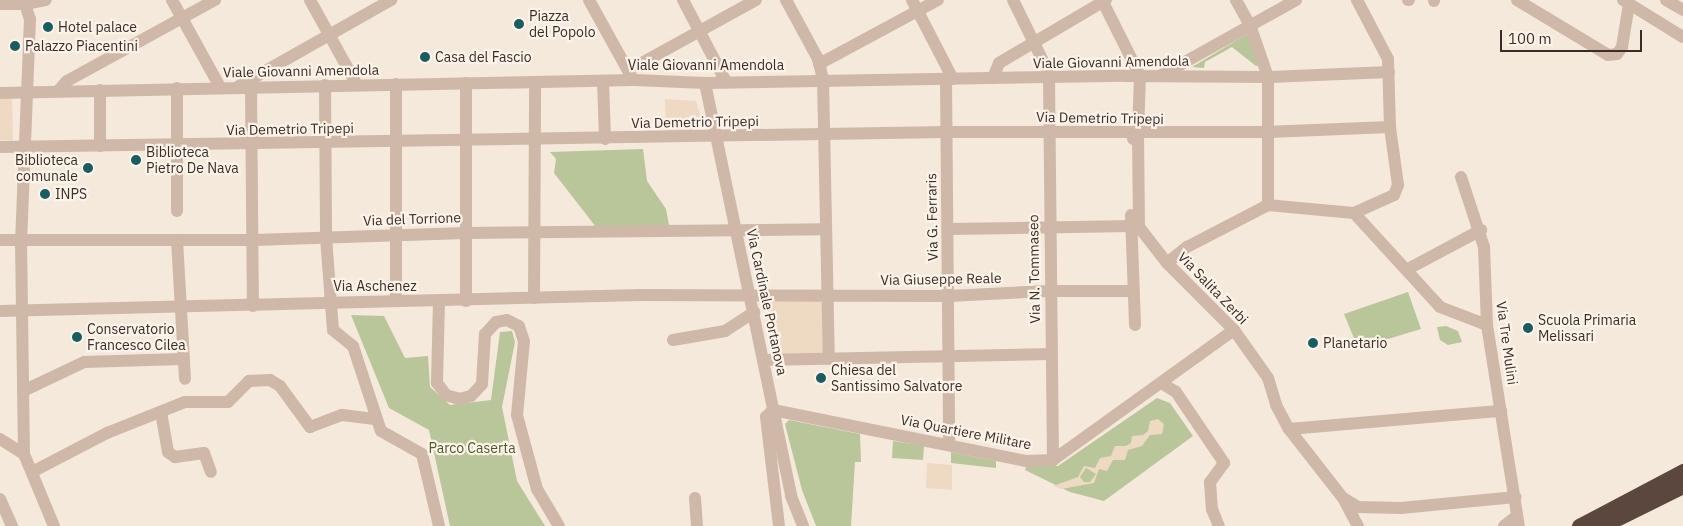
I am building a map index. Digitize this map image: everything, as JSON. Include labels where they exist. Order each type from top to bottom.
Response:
[{"type":"highway","points":[[1579,526],[1683,471]]},
{"type":"highway","points":[[1602,526],[1683,486]]},
{"type":"street","points":[[0,4],[25,4],[46,0]]},
{"type":"street","points":[[172,0],[220,87]]},
{"type":"street","points":[[58,92],[67,81],[214,0]]},
{"type":"street","points":[[310,0],[357,85]]},
{"type":"street","points":[[236,87],[391,0]]},
{"type":"street","points":[[590,0],[631,75],[699,31],[756,0]]},
{"type":"street","points":[[683,0],[726,82]]},
{"type":"street","points":[[786,0],[819,64],[823,79],[824,228],[829,359]]},
{"type":"street","points":[[819,64],[915,5],[938,0]]},
{"type":"street","points":[[1013,0],[1035,43],[1049,78]]},
{"type":"street","points":[[1236,0],[1250,25],[1268,77],[1268,205]]},
{"type":"street","points":[[1159,76],[1296,0]]},
{"type":"street","points":[[1167,263],[1187,247],[1268,205],[1354,213],[1394,195],[1398,185],[1390,127],[1388,59],[1357,0]]},
{"type":"street","points":[[1517,0],[1608,55],[1617,54],[1622,47],[1626,2],[1683,37]]},
{"type":"street","points":[[1666,0],[1683,10]]},
{"type":"street","points":[[993,78],[999,63],[1104,1],[1140,76]]},
{"type":"street","points":[[25,4],[30,19],[30,43],[28,81],[24,93],[21,240],[20,311],[24,454],[54,526]]},
{"type":"street","points":[[915,5],[950,79]]},
{"type":"street","name":"Viale Giovanni Amendola","points":[[0,93],[220,87],[603,81],[631,75],[705,82],[726,82],[823,79],[1140,76],[1268,77],[1389,72]]},
{"type":"street","name":"Via Salita Zerbi","points":[[1140,76],[1138,134],[1139,227],[1167,263],[1234,330],[1268,378],[1276,405],[1289,429],[1343,498],[1358,526]]},
{"type":"street","name":"Via N. Tommaseo","points":[[1049,78],[1047,132],[1049,291],[1054,460]]},
{"type":"street","name":"Via G. Ferraris","points":[[949,444],[946,132],[950,79]]},
{"type":"street","points":[[603,81],[605,139]]},
{"type":"street","points":[[534,82],[534,298]]},
{"type":"street","name":"Via Cardinale Portanova","points":[[705,82],[791,496],[803,526]]},
{"type":"street","points":[[466,83],[466,301]]},
{"type":"street","points":[[396,84],[398,142],[396,300]]},
{"type":"street","points":[[325,85],[326,237],[333,330],[353,346],[381,431],[422,454],[439,526]]},
{"type":"street","points":[[250,87],[253,306]]},
{"type":"street","points":[[177,88],[177,211]]},
{"type":"street","points":[[100,90],[100,146]]},
{"type":"street","name":"Via Demetrio Tripepi","points":[[0,147],[605,139],[946,132],[1138,134],[1267,132],[1390,127]]},
{"type":"street","points":[[1135,325],[1130,141],[1138,134]]},
{"type":"street","name":"Via Tre Mulini","points":[[1461,177],[1481,230],[1487,325],[1518,521]]},
{"type":"street","points":[[1354,213],[1408,269],[1440,307],[1487,325]]},
{"type":"street","points":[[948,229],[1132,226]]},
{"type":"street","name":"Via del Torrione","points":[[0,240],[252,240],[466,232],[824,228]]},
{"type":"street","points":[[1408,269],[1481,230]]},
{"type":"street","points":[[177,240],[182,359],[185,380]]},
{"type":"street","name":"Via Giuseppe Reale","points":[[750,294],[949,296],[1049,291],[1133,291]]},
{"type":"street","name":"Via Aschenez","points":[[0,311],[253,306],[331,301],[466,301],[750,294]]},
{"type":"street","points":[[439,301],[437,383],[446,395],[459,399],[471,396],[482,384],[485,334],[496,322],[507,320],[519,326],[524,341],[517,415],[537,489],[559,526]]},
{"type":"street","points":[[673,340],[726,331],[754,312]]},
{"type":"street","points":[[1054,460],[1163,384],[1234,330]]},
{"type":"street","points":[[764,360],[1050,354]]},
{"type":"street","points":[[23,391],[84,362],[182,359]]},
{"type":"street","points":[[32,472],[107,433],[185,402],[228,402],[249,381],[270,380],[280,386],[310,427],[342,415],[377,419]]},
{"type":"street","points":[[1163,384],[1176,392],[1224,463],[1210,482],[1212,509],[1219,526]]},
{"type":"street","points":[[773,410],[766,417],[779,526]]},
{"type":"street","name":"Via Quartiere Militare","points":[[773,410],[1026,460],[1054,460]]},
{"type":"street","points":[[1289,429],[1501,411]]},
{"type":"street","points":[[161,412],[168,452],[175,457],[204,453],[211,472]]},
{"type":"street","points":[[0,439],[24,454]]},
{"type":"street","points":[[776,508],[791,496]]},
{"type":"street","points":[[1343,498],[1358,507],[1401,508],[1514,497]]},
{"type":"street","points":[[695,498],[697,526]]},
{"type":"street","points":[[0,499],[12,526]]},
{"type":"street","points":[[1504,526],[1518,521]]},
{"type":"green space","points":[[1247,34],[1261,65],[1256,66],[1232,47],[1205,62],[1204,68],[1192,67]]},
{"type":"green space","points":[[643,149],[647,181],[666,209],[669,225],[596,227],[554,173],[556,159],[550,152]]},
{"type":"green space","points":[[1408,292],[1421,329],[1358,348],[1344,314]]},
{"type":"green space","name":"Parco Caserta","points":[[351,315],[384,316],[405,358],[428,356],[430,387],[450,405],[491,400],[500,332],[512,331],[515,342],[502,407],[517,481],[545,526],[450,526],[429,430],[389,408]]},
{"type":"green space","points":[[1446,326],[1458,331],[1462,342],[1448,345],[1440,340],[1437,327]]},
{"type":"green space","points":[[1157,398],[1170,403],[1193,436],[1104,501],[1070,492],[1025,470],[1027,464],[1058,466]]},
{"type":"green space","points":[[789,420],[860,434],[861,462],[855,462],[851,526],[816,526],[802,490],[787,432],[785,424]]},
{"type":"green space","points":[[893,441],[924,446],[923,460],[892,458]]},
{"type":"green space","points":[[951,452],[996,461],[996,468],[951,463]]},
{"type":"shaded area","points":[[0,99],[12,99],[13,140],[0,140]]},
{"type":"shaded area","points":[[665,99],[696,101],[703,124],[700,130],[666,132]]},
{"type":"shaded area","points":[[823,299],[826,354],[773,356],[771,301]]},
{"type":"shaded area","points":[[1158,419],[1164,424],[1162,434],[1150,435],[1142,446],[1128,450],[1125,460],[1113,460],[1107,471],[1099,469],[1094,483],[1061,489],[1053,486],[1078,477],[1084,466],[1095,468],[1100,458],[1111,456],[1115,446],[1126,446],[1131,443],[1132,436],[1143,435],[1148,431],[1150,421]],"holes":[[[1086,468],[1096,474],[1090,482],[1084,482],[1080,477]]]},
{"type":"shaded area","points":[[927,463],[952,465],[952,490],[926,488]]},
{"type":"place","name":"Piazza del Popolo","points":[[519,24]]},
{"type":"place","name":"Hotel palace","points":[[48,27]]},
{"type":"place","name":"Palazzo Piacentini","points":[[15,46]]},
{"type":"place","name":"Casa del Fascio","points":[[425,57]]},
{"type":"place","name":"Biblioteca Pietro De Nava","points":[[136,160]]},
{"type":"place","name":"Biblioteca comunale","points":[[88,168]]},
{"type":"place","name":"INPS","points":[[45,194]]},
{"type":"place","name":"Scuola Primaria Melissari","points":[[1528,328]]},
{"type":"place","name":"Conservatorio Francesco Cilea","points":[[77,337]]},
{"type":"place","name":"Planetario","points":[[1313,343]]},
{"type":"place","name":"Chiesa del Santissimo Salvatore","points":[[821,378]]}]
